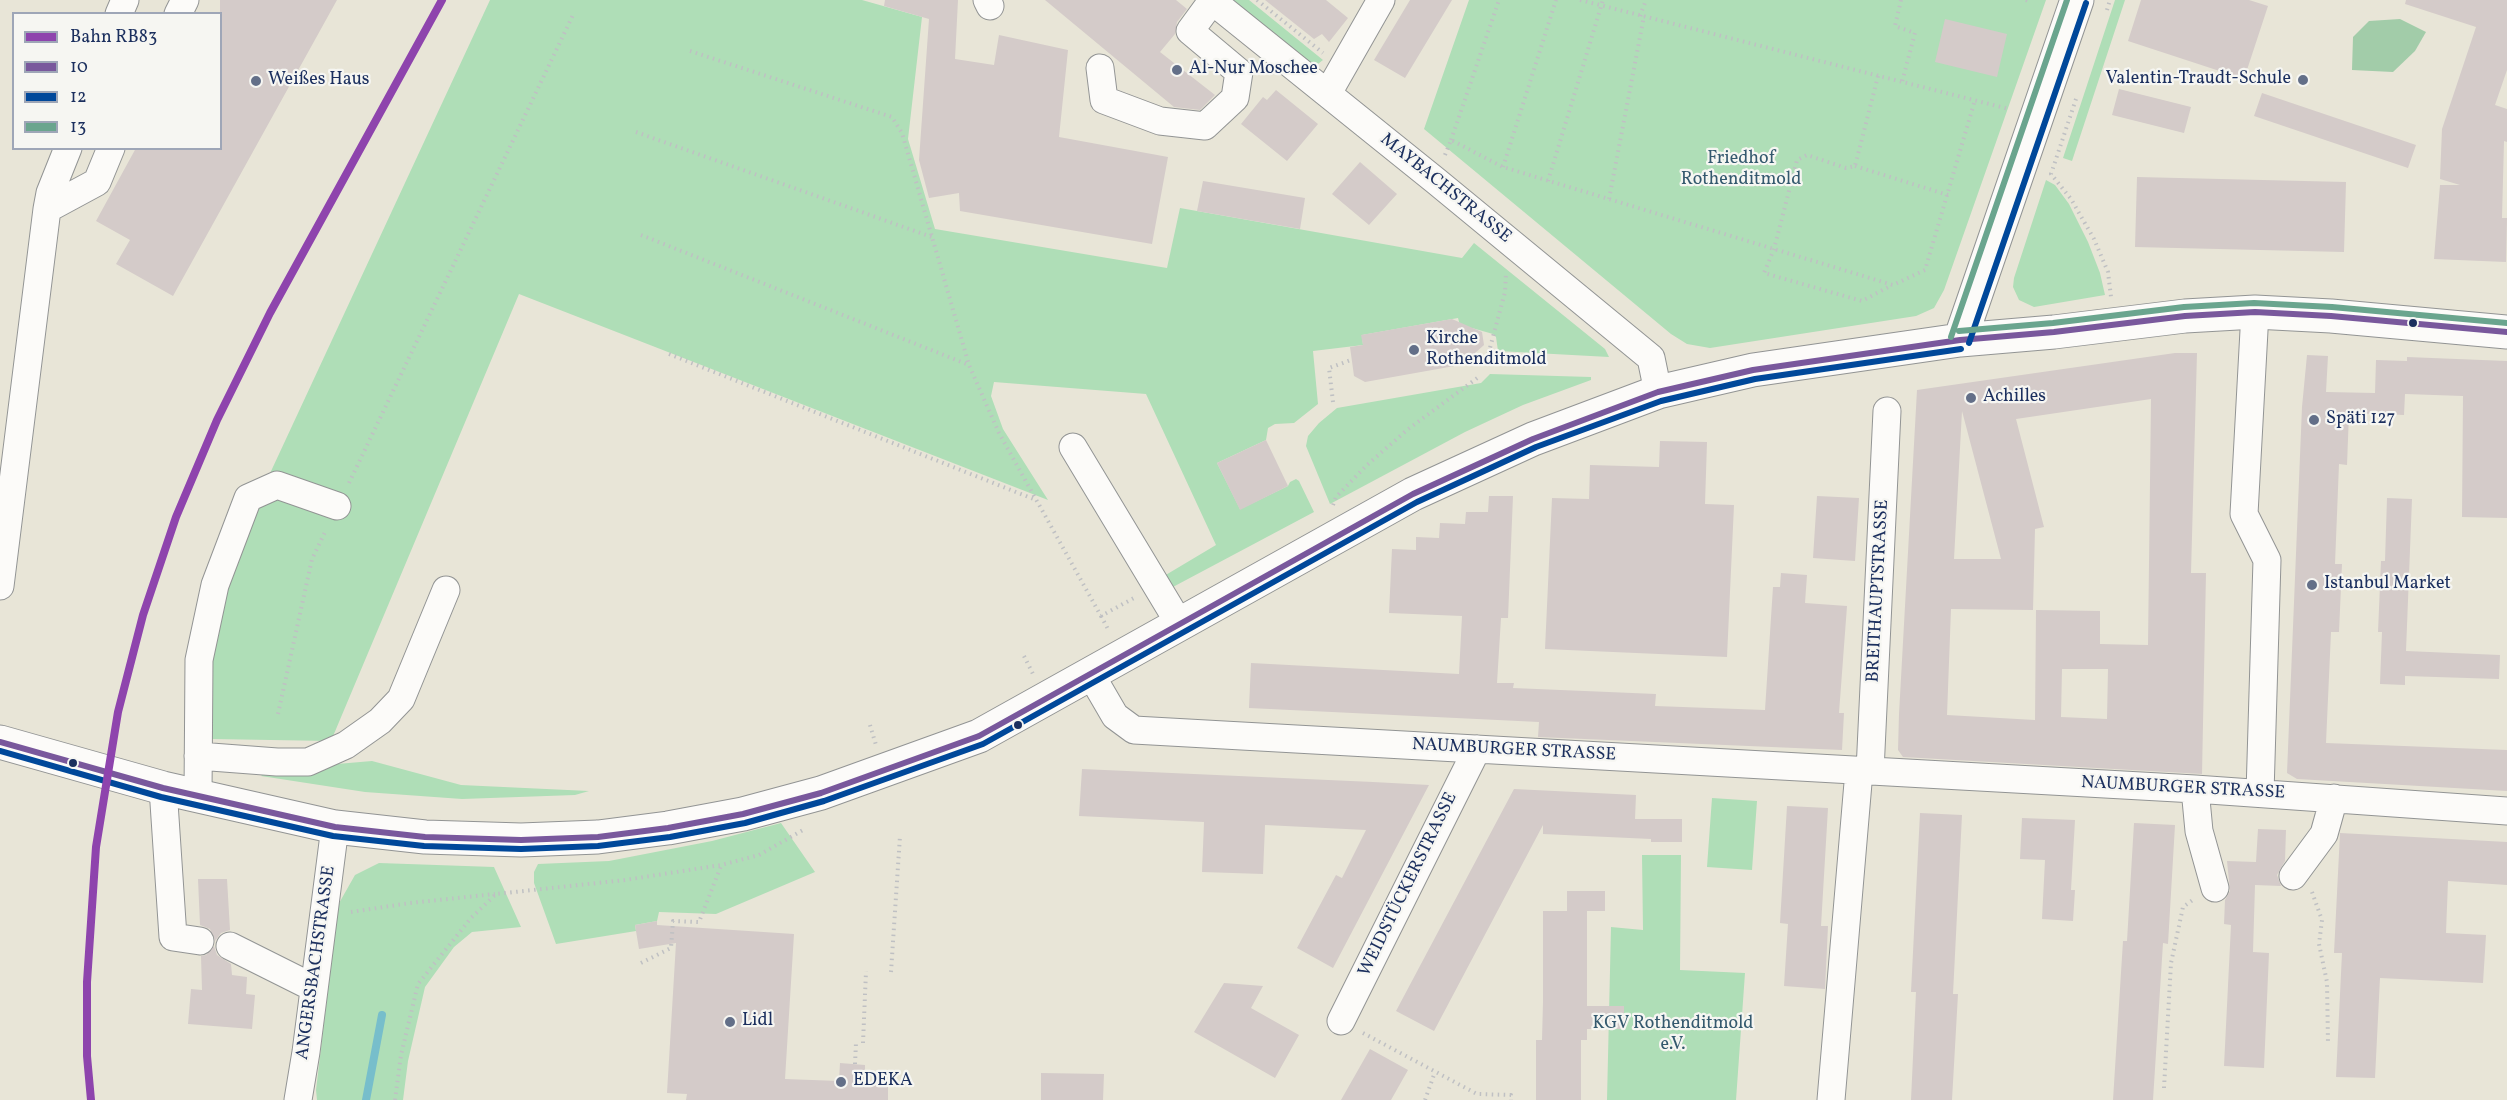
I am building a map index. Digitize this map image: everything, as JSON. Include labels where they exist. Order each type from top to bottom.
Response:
[{"type":"main road","points":[[1960,340],[2038,117],[2092,5]]},
{"type":"main road","points":[[0,742],[163,788],[335,827],[425,837],[521,840],[598,837],[668,828],[742,814],[821,793],[979,736],[1413,494],[1533,439],[1658,392],[1753,370],[1960,340],[2185,316],[2255,312],[2507,332]]},
{"type":"street","points":[[1100,68],[1104,100],[1160,121],[1205,126],[1235,98],[1239,72],[1190,30],[1211,0]]},
{"type":"street","name":"MAYBACHSTRASSE","points":[[1211,0],[1651,358],[1658,392]]},
{"type":"street","points":[[1328,93],[1381,0]]},
{"type":"street","points":[[0,586],[47,209],[50,193],[67,150]]},
{"type":"street","points":[[47,209],[97,182],[110,150]]},
{"type":"street","points":[[2255,312],[2244,514],[2267,560],[2259,793]]},
{"type":"street","name":"BREITHAUPTSTRASSE","points":[[1865,771],[1887,411]]},
{"type":"street","points":[[1073,447],[1155,587],[1179,623]]},
{"type":"street","points":[[198,795],[199,660],[215,585],[248,498],[277,485],[337,506]]},
{"type":"street","points":[[198,756],[308,762],[346,745],[380,721],[401,699],[446,590]]},
{"type":"street","name":"NAUMBURGER STRASSE","points":[[1090,673],[1115,716],[1134,730],[2195,789],[2507,811]]},
{"type":"street","name":"WEIDSTÜCKERSTRASSE","points":[[1341,1021],[1477,749]]},
{"type":"street","points":[[1831,1100],[1865,771]]},
{"type":"street","points":[[163,788],[173,937],[200,941]]},
{"type":"street","points":[[2195,789],[2199,831],[2214,887]]},
{"type":"street","points":[[2297,869],[2324,834],[2334,798]]},
{"type":"street","name":"ANGERSBACHSTRASSE","points":[[298,1100],[335,827]]},
{"type":"street","points":[[230,946],[314,988]]},
{"type":"path","points":[[1257,0],[1343,68]]},
{"type":"path","points":[[1436,181],[1499,0]]},
{"type":"path","points":[[1503,166],[1556,0]]},
{"type":"path","points":[[1580,0],[2038,117]]},
{"type":"path","points":[[1548,181],[1604,0]]},
{"type":"path","points":[[1609,199],[1646,0]]},
{"type":"path","points":[[1901,0],[1895,26],[1915,33],[1902,82]]},
{"type":"path","points":[[2092,5],[2110,0]]},
{"type":"path","points":[[278,714],[312,559],[574,13]]},
{"type":"path","points":[[690,51],[892,117],[902,133],[969,365],[999,434],[1106,626]]},
{"type":"path","points":[[1855,166],[1878,76]]},
{"type":"path","points":[[2077,98],[2051,174],[2071,199],[2094,239],[2108,272],[2114,324]]},
{"type":"path","points":[[1948,195],[1855,166],[1846,168],[1806,155],[1797,160],[1774,249],[1764,273],[1862,301],[1925,270],[1948,195],[1975,100]]},
{"type":"path","points":[[636,132],[932,237]]},
{"type":"path","points":[[1451,140],[1503,166],[1548,181],[1893,285]]},
{"type":"path","points":[[640,235],[969,365]]},
{"type":"path","points":[[1487,359],[1505,292],[1506,271],[1521,250]]},
{"type":"path","points":[[669,354],[1038,501]]},
{"type":"path","points":[[1333,402],[1329,368],[1351,360]]},
{"type":"path","points":[[1332,506],[1336,497],[1367,465],[1407,430],[1480,376]]},
{"type":"path","points":[[1101,616],[1155,587]]},
{"type":"path","points":[[323,917],[410,903],[579,886],[721,865],[759,855],[809,825]]},
{"type":"path","points":[[891,972],[900,836]]},
{"type":"path","points":[[641,963],[671,948],[673,921],[699,922],[721,865]]},
{"type":"path","points":[[2297,869],[2322,920],[2319,944],[2327,982],[2328,1044]]},
{"type":"path","points":[[2164,1089],[2171,963],[2183,907],[2214,887]]},
{"type":"path","points":[[395,1100],[401,1055],[418,984],[471,918],[496,894]]},
{"type":"path","points":[[863,1043],[866,971]]},
{"type":"path","points":[[1341,1021],[1477,1094],[1511,1095],[1511,1100]]},
{"type":"path","points":[[855,1064],[856,1043]]},
{"type":"path","points":[[1425,1100],[1435,1072]]},
{"type":"green space","points":[[490,0],[862,0],[922,17],[908,139],[935,229],[1167,268],[1180,208],[1462,258],[1474,243],[1605,349],[1609,357],[1498,351],[1496,337],[1493,334],[1472,328],[1461,329],[1458,318],[1362,335],[1363,345],[1313,351],[1318,404],[1294,423],[1275,424],[1268,428],[1266,440],[1217,463],[1240,509],[1288,486],[1296,479],[1314,512],[1171,588],[1164,576],[1216,545],[1146,394],[994,382],[991,396],[1003,429],[1048,500],[519,294],[331,741],[211,739],[210,699],[213,656],[226,589],[246,525]]},
{"type":"green space","points":[[1232,0],[1249,0],[1323,60],[1314,67]]},
{"type":"green space","name":"Friedhof Rothenditmold","points":[[1469,0],[2046,0],[1944,290],[1934,308],[1916,316],[1710,348],[1687,344],[1671,334],[1424,129]]},
{"type":"green space","points":[[2115,0],[2125,0],[2072,161],[2063,158]]},
{"type":"green space","points":[[2400,19],[2426,32],[2415,51],[2393,72],[2352,70],[2353,37],[2369,21]]},
{"type":"green space","points":[[2046,180],[2055,185],[2069,204],[2088,242],[2100,273],[2105,295],[2034,307],[2019,300],[2013,287],[2014,278]]},
{"type":"green space","points":[[1490,374],[1591,377],[1591,380],[1523,405],[1465,432],[1330,504],[1306,446],[1308,436],[1337,408],[1481,383]]},
{"type":"green space","points":[[372,761],[461,785],[589,791],[575,795],[462,799],[365,792],[261,776],[267,770]]},
{"type":"green space","points":[[1712,798],[1757,801],[1752,870],[1707,867]]},
{"type":"green space","points":[[781,823],[815,872],[716,914],[659,912],[657,921],[635,925],[636,931],[556,944],[534,883],[534,872],[538,864],[609,861],[712,841]]},
{"type":"green space","name":"KGV Rothenditmold e.V.","points":[[1642,855],[1681,855],[1680,970],[1745,973],[1736,1100],[1607,1100],[1611,927],[1643,930]]},
{"type":"green space","points":[[379,863],[494,867],[521,927],[472,932],[454,947],[425,987],[408,1061],[403,1100],[317,1100],[316,1090],[338,905],[355,875]]},
{"type":"building","name":"Weißes Haus","points":[[220,0],[337,0],[173,296],[116,264],[130,240],[96,221],[135,150],[222,150],[222,12],[220,12]]},
{"type":"building","points":[[885,0],[958,0],[955,59],[994,65],[999,35],[1068,50],[1059,137],[1168,157],[1152,244],[960,211],[959,193],[929,198],[919,160],[929,19],[884,6]]},
{"type":"building","points":[[1045,0],[1176,0],[1187,9],[1177,22],[1175,34],[1160,52],[1215,95],[1200,110],[1174,107]]},
{"type":"building","points":[[1265,0],[1326,0],[1348,18],[1329,42],[1322,34],[1314,39]]},
{"type":"building","points":[[1410,0],[1452,0],[1405,78],[1374,60]]},
{"type":"building","points":[[2141,0],[2249,0],[2268,6],[2244,79],[2128,41]]},
{"type":"building","points":[[2406,0],[2507,0],[2507,70],[2495,105],[2507,109],[2502,218],[2507,218],[2506,262],[2434,259],[2440,185],[2460,185],[2440,179],[2442,129],[2476,27],[2405,4]]},
{"type":"building","points":[[1945,19],[2007,34],[1997,77],[1935,62]]},
{"type":"building","points":[[2119,89],[2191,107],[2184,133],[2112,115]]},
{"type":"building","points":[[1276,90],[1318,124],[1287,161],[1241,124],[1263,97],[1267,100]]},
{"type":"building","points":[[2262,93],[2416,145],[2408,168],[2254,116]]},
{"type":"building","points":[[1360,162],[1397,194],[1369,225],[1332,194]]},
{"type":"building","points":[[2137,177],[2346,182],[2344,252],[2135,247]]},
{"type":"building","points":[[1203,181],[1305,198],[1300,229],[1197,211]]},
{"type":"building","name":"Kirche Rothenditmold","points":[[1452,319],[1482,332],[1484,345],[1475,353],[1477,362],[1365,382],[1354,376],[1350,347],[1363,345],[1361,335]]},
{"type":"building","points":[[2175,353],[2197,353],[2191,573],[2206,573],[2202,774],[1903,757],[1898,750],[1899,714],[1917,390]],"holes":[[[2151,399],[2148,645],[2100,644],[2100,611],[2036,610],[2035,720],[1947,715],[1951,609],[2033,610],[2035,529],[2044,527],[2016,419]],[[1962,411],[2001,559],[1954,559]],[[2062,669],[2108,669],[2107,719],[2061,717]]]},
{"type":"building","points":[[2307,355],[2328,356],[2326,392],[2375,393],[2376,360],[2407,361],[2407,357],[2507,361],[2507,518],[2462,517],[2463,396],[2405,394],[2404,415],[2349,413],[2347,465],[2339,464],[2335,564],[2342,564],[2339,632],[2331,632],[2326,743],[2507,750],[2507,791],[2297,779],[2287,773],[2302,407]]},
{"type":"building","points":[[1266,440],[1288,486],[1240,510],[1217,463]]},
{"type":"building","points":[[1660,441],[1707,442],[1705,504],[1734,505],[1727,657],[1545,649],[1552,498],[1589,499],[1590,465],[1659,467]]},
{"type":"building","points":[[1489,496],[1513,496],[1508,618],[1501,618],[1497,683],[1514,683],[1513,688],[1656,694],[1655,706],[1765,710],[1773,587],[1780,587],[1781,573],[1807,575],[1805,603],[1847,606],[1839,713],[1844,713],[1842,750],[1538,737],[1539,722],[1249,708],[1251,663],[1459,674],[1462,616],[1389,613],[1392,549],[1416,550],[1416,537],[1439,538],[1440,523],[1465,524],[1466,512],[1488,512]]},
{"type":"building","points":[[1817,496],[1859,498],[1855,561],[1813,558]]},
{"type":"building","points":[[2387,498],[2412,499],[2406,651],[2500,655],[2499,679],[2405,676],[2405,685],[2380,684],[2382,632],[2378,632],[2381,561],[2385,561]]},
{"type":"building","points":[[1082,769],[1429,785],[1333,968],[1297,948],[1336,875],[1342,878],[1366,830],[1265,825],[1263,874],[1202,872],[1204,822],[1079,816]]},
{"type":"building","points":[[1514,789],[1636,795],[1635,819],[1682,819],[1682,842],[1543,834],[1543,825],[1434,1031],[1396,1011]]},
{"type":"building","points":[[1787,806],[1828,808],[1821,926],[1828,926],[1825,989],[1784,986],[1788,924],[1780,923]]},
{"type":"building","points":[[1920,813],[1962,815],[1953,994],[1958,994],[1952,1100],[1911,1100],[1916,992],[1911,992]]},
{"type":"building","points":[[2022,818],[2075,820],[2071,890],[2075,890],[2073,921],[2042,919],[2045,860],[2020,859]]},
{"type":"building","points":[[2134,823],[2175,825],[2168,944],[2163,943],[2153,1100],[2113,1100],[2123,941],[2127,941]]},
{"type":"building","points":[[2258,829],[2286,830],[2285,861],[2277,875],[2281,886],[2255,885],[2253,952],[2269,953],[2264,1068],[2224,1066],[2231,925],[2224,924],[2225,900],[2230,891],[2227,861],[2256,862]]},
{"type":"building","points":[[2340,833],[2507,842],[2507,885],[2448,881],[2446,933],[2486,935],[2483,983],[2380,978],[2375,1078],[2336,1077],[2342,953],[2334,953]]},
{"type":"building","points":[[198,879],[227,879],[230,930],[221,933],[215,941],[210,929],[200,925]]},
{"type":"building","points":[[1567,891],[1605,891],[1605,911],[1587,911],[1587,1006],[1624,1006],[1624,1029],[1587,1029],[1587,1040],[1581,1040],[1581,1100],[1536,1100],[1536,1040],[1542,1040],[1543,911],[1567,911]]},
{"type":"building","name":"Lidl","points":[[657,921],[657,925],[794,934],[785,1079],[839,1081],[840,1063],[865,1065],[865,1082],[888,1083],[888,1100],[686,1100],[687,1094],[667,1093],[676,943],[639,949],[635,925]]},
{"type":"building","points":[[214,946],[217,955],[231,964],[232,975],[247,977],[246,994],[255,995],[252,1029],[188,1024],[191,989],[202,990],[201,956],[206,955]]},
{"type":"building","points":[[1224,983],[1263,986],[1251,1008],[1299,1035],[1275,1078],[1194,1032]]},
{"type":"building","points":[[1370,1049],[1408,1070],[1391,1100],[1341,1100]]},
{"type":"building","points":[[1041,1073],[1104,1074],[1103,1100],[1041,1100]]},
{"type":"waterway","points":[[366,1100],[382,1015]]},
{"type":"rail line","name":"RB83","points":[[91,1100],[87,1056],[87,982],[96,847],[118,712],[143,615],[176,517],[217,420],[270,313],[442,0]]},
{"type":"transit line","name":"13","points":[[1951,337],[2067,0]]},
{"type":"transit line","name":"12","points":[[1969,343],[2086,3]]},
{"type":"transit line","name":"13","points":[[1959,331],[2053,323],[2184,307],[2254,303],[2332,307],[2507,323]]},
{"type":"transit line","name":"10","points":[[0,742],[163,788],[335,827],[425,837],[521,840],[598,837],[668,828],[743,814],[821,793],[979,736],[1413,494],[1533,439],[1658,392],[1753,370],[1960,340],[2054,332],[2185,316],[2255,312],[2331,316],[2507,332]]},
{"type":"transit line","name":"12","points":[[0,751],[161,797],[333,836],[424,846],[521,849],[598,846],[670,837],[745,823],[824,801],[983,744],[1417,502],[1536,447],[1661,401],[1755,379],[1961,349]]},
{"type":"place","name":"Al-Nur Moschee","points":[[1177,70]]},
{"type":"place","name":"Valentin-Traudt-Schule","points":[[2303,80]]},
{"type":"place","name":"Weißes Haus","points":[[256,81]]},
{"type":"place","name":"Kirche Rothenditmold","points":[[1414,350]]},
{"type":"place","name":"Achilles","points":[[1971,398]]},
{"type":"place","name":"Späti 127","points":[[2314,420]]},
{"type":"place","name":"Istanbul Market","points":[[2312,585]]},
{"type":"place","name":"Lidl","points":[[730,1022]]},
{"type":"place","name":"EDEKA","points":[[841,1082]]}]
